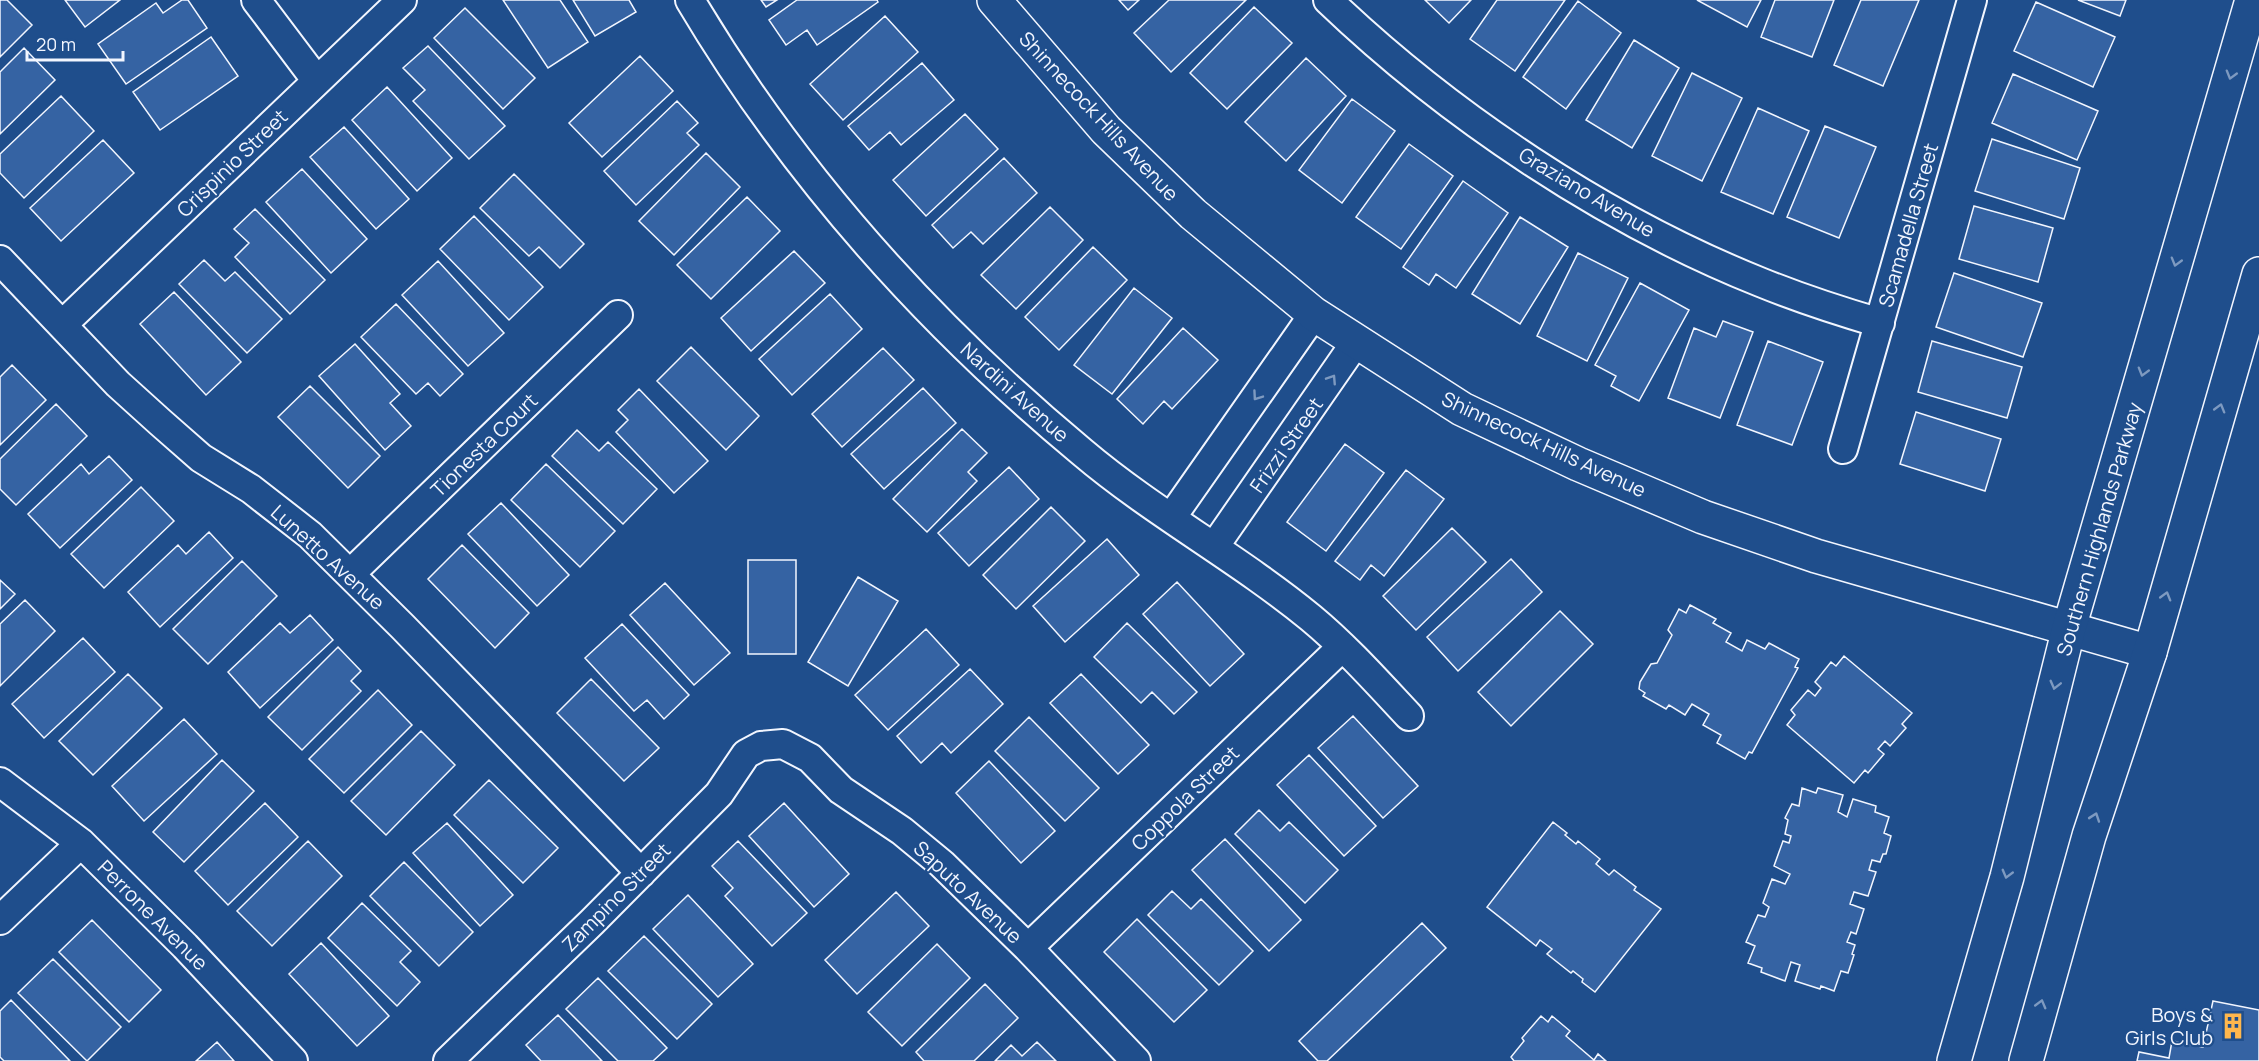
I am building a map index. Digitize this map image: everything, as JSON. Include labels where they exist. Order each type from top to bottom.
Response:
[{"type":"main road","name":"Shinnecock Hills Avenue","points":[[994,0],[1077,98],[1146,170],[1193,214],[1314,314],[1462,409],[1578,464],[1703,517],[1816,556],[2150,652]]},
{"type":"main road","name":"Southern Highlands Parkway","points":[[1954,1061],[2007,877],[2069,628],[2252,0]]},
{"type":"main road","points":[[2026,1061],[2089,836],[2150,652],[2259,274]]},
{"type":"street","points":[[256,0],[317,81]]},
{"type":"street","name":"Crispinio Street","points":[[62,325],[402,0]]},
{"type":"street","name":"Nardini Avenue","points":[[690,0],[724,58],[823,190],[912,294],[956,339],[1083,453],[1311,619],[1410,716]]},
{"type":"street","name":"Graziano Avenue","points":[[1328,0],[1395,62],[1496,138],[1621,215],[1690,251],[1758,282],[1880,323]]},
{"type":"street","name":"Scamadella Street","points":[[1843,449],[1972,0]]},
{"type":"street","name":"Lunetto Avenue","points":[[0,260],[118,384],[168,429],[201,458],[251,489],[310,535],[641,873]]},
{"type":"street","points":[[1171,518],[1314,314]]},
{"type":"street","name":"Tionesta Court","points":[[350,574],[618,315]]},
{"type":"street","name":"Frizzi Street","points":[[1214,547],[1356,342]]},
{"type":"street","name":"Coppola Street","points":[[1028,948],[1341,648]]},
{"type":"street","name":"Zampino Street","points":[[448,1061],[719,794],[746,754],[761,746],[783,744]]},
{"type":"street","name":"Saputo Avenue","points":[[783,744],[810,758],[841,790],[902,831],[966,887],[1136,1061]]},
{"type":"street","name":"Perrone Avenue","points":[[0,782],[81,843],[185,946],[293,1061]]},
{"type":"street","points":[[0,920],[81,843]]},
{"type":"building","points":[[0,0],[7,0],[32,25],[0,57]]},
{"type":"building","points":[[65,0],[120,0],[85,27]]},
{"type":"building","points":[[182,0],[188,0],[207,28],[126,84],[98,44],[156,3],[163,13]]},
{"type":"building","points":[[503,0],[560,0],[588,42],[548,68]]},
{"type":"building","points":[[573,0],[629,0],[636,12],[595,36]]},
{"type":"building","points":[[761,0],[777,0],[766,7]]},
{"type":"building","points":[[797,0],[877,0],[878,2],[817,45],[807,30],[786,45],[769,20]]},
{"type":"building","points":[[1119,0],[1139,0],[1128,10]]},
{"type":"building","points":[[1169,0],[1246,0],[1171,72],[1134,33]]},
{"type":"building","points":[[1425,0],[1471,0],[1449,23]]},
{"type":"building","points":[[1497,0],[1565,0],[1515,71],[1470,39]]},
{"type":"building","points":[[1697,0],[1761,0],[1747,27]]},
{"type":"building","points":[[1775,0],[1834,0],[1812,57],[1761,37]]},
{"type":"building","points":[[1861,0],[1919,0],[1883,86],[1834,65]]},
{"type":"building","points":[[2078,0],[2126,0],[2120,16]]},
{"type":"building","points":[[1578,1],[1621,33],[1566,109],[1523,77]]},
{"type":"building","points":[[2036,2],[2115,37],[2093,87],[2014,51]]},
{"type":"building","points":[[1254,7],[1292,43],[1227,109],[1190,73]]},
{"type":"building","points":[[465,8],[535,78],[503,109],[434,38]]},
{"type":"building","points":[[885,16],[918,52],[843,120],[810,84]]},
{"type":"building","points":[[211,37],[238,76],[160,130],[133,92]]},
{"type":"building","points":[[1634,40],[1679,68],[1632,148],[1586,120]]},
{"type":"building","points":[[428,46],[505,126],[469,159],[413,101],[425,90],[403,68]]},
{"type":"building","points":[[24,48],[55,80],[0,134],[0,72]]},
{"type":"building","points":[[640,56],[673,91],[602,157],[569,123]]},
{"type":"building","points":[[1306,58],[1346,96],[1286,161],[1245,122]]},
{"type":"building","points":[[922,63],[954,100],[901,145],[890,132],[869,150],[848,126]]},
{"type":"building","points":[[1692,73],[1742,98],[1702,181],[1652,156]]},
{"type":"building","points":[[2013,74],[2098,111],[2077,160],[1992,123]]},
{"type":"building","points":[[387,87],[452,158],[417,191],[352,120]]},
{"type":"building","points":[[61,96],[94,131],[24,198],[0,173],[0,154]]},
{"type":"building","points":[[1352,99],[1395,131],[1342,203],[1299,170]]},
{"type":"building","points":[[677,101],[698,123],[687,133],[699,145],[636,205],[604,171]]},
{"type":"building","points":[[1758,108],[1809,131],[1773,214],[1721,192]]},
{"type":"building","points":[[965,114],[998,149],[926,216],[893,180]]},
{"type":"building","points":[[1825,126],[1876,147],[1839,238],[1787,217]]},
{"type":"building","points":[[344,127],[409,199],[376,229],[310,157]]},
{"type":"building","points":[[1992,139],[2080,168],[2064,219],[1975,191]]},
{"type":"building","points":[[103,140],[134,173],[61,241],[30,208]]},
{"type":"building","points":[[1409,144],[1453,176],[1401,249],[1356,217]]},
{"type":"building","points":[[706,153],[740,187],[674,255],[639,221]]},
{"type":"building","points":[[1004,158],[1037,193],[983,244],[971,232],[953,248],[932,225]]},
{"type":"building","points":[[302,169],[367,239],[331,273],[266,202]]},
{"type":"building","points":[[514,174],[584,244],[560,268],[539,247],[529,256],[480,208]]},
{"type":"building","points":[[1463,181],[1508,213],[1456,288],[1436,274],[1429,285],[1403,267]]},
{"type":"building","points":[[747,197],[780,231],[711,299],[677,265]]},
{"type":"building","points":[[1974,206],[2053,228],[2038,282],[1959,259]]},
{"type":"building","points":[[1050,207],[1083,240],[1016,309],[981,275]]},
{"type":"building","points":[[255,209],[325,280],[290,314],[235,257],[249,243],[234,229]]},
{"type":"building","points":[[474,216],[543,287],[509,320],[440,249]]},
{"type":"building","points":[[1520,217],[1568,247],[1520,324],[1472,294]]},
{"type":"building","points":[[1093,247],[1127,280],[1059,350],[1025,317]]},
{"type":"building","points":[[794,251],[825,283],[751,351],[721,318]]},
{"type":"building","points":[[1578,253],[1628,278],[1587,361],[1537,336]]},
{"type":"building","points":[[204,260],[225,281],[235,272],[282,319],[247,353],[179,284]]},
{"type":"building","points":[[438,261],[504,333],[468,366],[402,295]]},
{"type":"building","points":[[1954,273],[2042,303],[2023,357],[1936,327]]},
{"type":"building","points":[[1640,283],[1689,310],[1639,401],[1611,386],[1616,376],[1595,365]]},
{"type":"building","points":[[1134,288],[1172,318],[1112,394],[1074,365]]},
{"type":"building","points":[[174,292],[241,362],[206,395],[140,324]]},
{"type":"building","points":[[830,294],[862,329],[792,395],[759,359]]},
{"type":"building","points":[[396,304],[463,374],[440,396],[428,383],[416,394],[361,337]]},
{"type":"building","points":[[1723,321],[1753,332],[1720,418],[1668,398],[1694,328],[1716,337]]},
{"type":"building","points":[[1183,328],[1218,360],[1172,409],[1164,401],[1143,424],[1117,399]]},
{"type":"building","points":[[1768,341],[1823,362],[1792,445],[1737,425]]},
{"type":"building","points":[[1932,341],[2022,367],[2007,418],[1918,392]]},
{"type":"building","points":[[355,344],[400,394],[390,403],[411,426],[385,450],[319,376]]},
{"type":"building","points":[[691,347],[759,416],[726,450],[657,381]]},
{"type":"building","points":[[883,348],[914,380],[842,447],[812,414]]},
{"type":"building","points":[[12,365],[46,400],[0,445],[0,377]]},
{"type":"building","points":[[310,386],[380,456],[348,488],[278,417]]},
{"type":"building","points":[[923,388],[956,423],[884,489],[851,454]]},
{"type":"building","points":[[639,389],[708,461],[674,493],[616,432],[628,420],[618,410]]},
{"type":"building","points":[[56,404],[87,436],[16,505],[0,489],[0,459]]},
{"type":"building","points":[[1916,412],[2001,439],[1985,491],[1900,464]]},
{"type":"building","points":[[962,429],[987,453],[968,472],[977,481],[927,532],[893,499]]},
{"type":"building","points":[[577,430],[599,451],[608,442],[657,489],[623,524],[552,456]]},
{"type":"building","points":[[1345,444],[1384,473],[1326,551],[1287,522]]},
{"type":"building","points":[[109,456],[132,480],[60,548],[28,514],[81,464],[89,474]]},
{"type":"building","points":[[546,464],[615,531],[580,567],[511,500]]},
{"type":"building","points":[[1009,467],[1039,499],[969,566],[938,533]]},
{"type":"building","points":[[1406,470],[1444,499],[1384,576],[1371,565],[1360,580],[1335,561]]},
{"type":"building","points":[[141,487],[174,521],[104,588],[71,554]]},
{"type":"building","points":[[501,503],[569,575],[537,606],[468,534]]},
{"type":"building","points":[[1051,507],[1085,541],[1016,609],[983,575]]},
{"type":"building","points":[[1452,528],[1486,562],[1416,630],[1383,596]]},
{"type":"building","points":[[209,532],[233,558],[160,627],[128,592],[178,545],[186,554]]},
{"type":"building","points":[[1107,539],[1139,575],[1065,642],[1033,606]]},
{"type":"building","points":[[462,545],[529,613],[495,648],[428,579]]},
{"type":"building","points":[[1511,559],[1542,592],[1458,671],[1427,637]]},
{"type":"building","points":[[748,560],[796,560],[796,654],[748,654]]},
{"type":"building","points":[[242,561],[277,596],[208,664],[173,629]]},
{"type":"building","points":[[858,577],[898,601],[848,686],[808,662]]},
{"type":"building","points":[[0,580],[15,594],[0,609]]},
{"type":"building","points":[[1177,582],[1244,654],[1210,686],[1143,614]]},
{"type":"building","points":[[665,583],[730,653],[694,685],[630,615]]},
{"type":"building","points":[[25,600],[55,631],[0,686],[0,624]]},
{"type":"building","points":[[1690,605],[1716,619],[1713,623],[1731,633],[1726,642],[1742,651],[1747,640],[1765,649],[1769,643],[1799,659],[1795,667],[1798,668],[1752,753],[1749,752],[1745,759],[1717,743],[1721,735],[1703,725],[1709,714],[1692,704],[1685,715],[1669,705],[1666,709],[1643,696],[1645,693],[1639,689],[1640,682],[1651,664],[1657,663],[1672,635],[1668,630],[1679,609],[1686,613]]},
{"type":"building","points":[[1560,611],[1593,644],[1511,726],[1478,692]]},
{"type":"building","points":[[310,615],[333,640],[260,708],[228,672],[280,623],[290,633]]},
{"type":"building","points":[[1127,623],[1197,692],[1174,714],[1152,692],[1141,703],[1094,657]]},
{"type":"building","points":[[622,624],[689,695],[664,719],[647,700],[634,711],[585,658]]},
{"type":"building","points":[[926,629],[959,665],[888,730],[855,695]]},
{"type":"building","points":[[83,638],[115,672],[44,738],[12,704]]},
{"type":"building","points":[[338,647],[361,671],[351,681],[361,691],[302,750],[268,717]]},
{"type":"building","points":[[1844,656],[1912,713],[1902,724],[1906,728],[1890,746],[1885,741],[1878,749],[1884,754],[1868,773],[1865,770],[1854,783],[1787,725],[1795,715],[1791,710],[1808,690],[1815,696],[1821,688],[1815,682],[1831,662],[1836,666]]},
{"type":"building","points":[[970,669],[1003,704],[951,753],[942,743],[921,763],[897,736]]},
{"type":"building","points":[[128,674],[162,708],[93,775],[59,741]]},
{"type":"building","points":[[1081,674],[1149,745],[1118,774],[1050,703]]},
{"type":"building","points":[[591,679],[659,748],[624,781],[557,713]]},
{"type":"building","points":[[378,690],[412,725],[344,793],[309,759]]},
{"type":"building","points":[[1353,716],[1418,786],[1383,818],[1318,748]]},
{"type":"building","points":[[1029,717],[1099,788],[1065,821],[995,751]]},
{"type":"building","points":[[184,719],[217,754],[144,821],[112,786]]},
{"type":"building","points":[[421,731],[455,765],[386,835],[351,801]]},
{"type":"building","points":[[1309,755],[1376,826],[1344,856],[1277,785]]},
{"type":"building","points":[[222,760],[254,791],[184,862],[153,832]]},
{"type":"building","points":[[989,761],[1055,831],[1021,863],[956,793]]},
{"type":"building","points":[[489,780],[558,848],[523,883],[454,815]]},
{"type":"building","points":[[1802,788],[1816,793],[1818,788],[1843,795],[1838,812],[1847,817],[1853,799],[1876,806],[1875,812],[1889,817],[1884,833],[1891,836],[1886,854],[1883,854],[1880,862],[1872,860],[1869,870],[1876,872],[1868,896],[1854,892],[1850,904],[1864,909],[1856,934],[1851,932],[1847,942],[1855,945],[1848,973],[1841,971],[1834,991],[1795,981],[1800,965],[1791,962],[1785,981],[1761,972],[1762,968],[1748,963],[1755,946],[1746,942],[1758,915],[1765,917],[1769,907],[1763,903],[1772,879],[1785,884],[1790,874],[1774,866],[1783,841],[1789,843],[1791,836],[1785,834],[1788,820],[1785,818],[1792,804],[1799,806]]},
{"type":"building","points":[[265,803],[298,837],[228,905],[195,871]]},
{"type":"building","points":[[784,803],[849,874],[814,907],[749,836]]},
{"type":"building","points":[[1259,810],[1280,831],[1289,822],[1338,870],[1305,903],[1235,834]]},
{"type":"building","points":[[1553,822],[1576,844],[1578,841],[1600,859],[1596,864],[1609,875],[1614,870],[1636,887],[1634,890],[1661,909],[1595,992],[1573,971],[1571,973],[1547,954],[1552,949],[1540,940],[1536,946],[1487,907]]},
{"type":"building","points":[[447,823],[513,895],[480,926],[413,853]]},
{"type":"building","points":[[1225,839],[1301,920],[1269,951],[1192,870]]},
{"type":"building","points":[[308,841],[342,876],[272,946],[237,911]]},
{"type":"building","points":[[738,841],[807,913],[772,946],[725,896],[733,888],[712,866]]},
{"type":"building","points":[[404,862],[473,932],[439,966],[370,896]]},
{"type":"building","points":[[1172,891],[1191,909],[1201,899],[1253,951],[1219,985],[1148,915]]},
{"type":"building","points":[[896,892],[929,926],[857,994],[825,960]]},
{"type":"building","points":[[688,895],[753,964],[718,997],[653,929]]},
{"type":"building","points":[[362,903],[411,951],[400,962],[420,982],[397,1006],[328,938]]},
{"type":"building","points":[[1137,919],[1207,990],[1174,1022],[1104,952]]},
{"type":"building","points":[[92,920],[161,990],[129,1022],[59,952]]},
{"type":"building","points":[[1422,923],[1446,948],[1327,1061],[1318,1061],[1299,1041]]},
{"type":"building","points":[[644,936],[712,1004],[677,1039],[608,971]]},
{"type":"building","points":[[321,943],[389,1016],[357,1046],[289,974]]},
{"type":"building","points":[[937,944],[970,978],[902,1046],[868,1012]]},
{"type":"building","points":[[53,959],[121,1027],[87,1061],[18,993]]},
{"type":"building","points":[[598,978],[667,1048],[653,1061],[618,1061],[566,1009]]},
{"type":"building","points":[[985,984],[1018,1018],[974,1061],[924,1061],[916,1052]]},
{"type":"building","points":[[11,1000],[70,1061],[4,1061],[0,1057],[0,1011]]},
{"type":"building","name":"Boys & Girls Club","points":[[2213,1001],[2259,1010],[2259,1061],[2137,1061],[2139,1052],[2169,1058],[2172,1041],[2203,1047]]},
{"type":"building","points":[[558,1015],[602,1061],[541,1061],[526,1045]]},
{"type":"building","points":[[1541,1016],[1548,1022],[1552,1016],[1570,1031],[1566,1036],[1594,1060],[1598,1054],[1606,1061],[1514,1061],[1511,1057],[1524,1041],[1522,1038]]},
{"type":"building","points":[[217,1042],[234,1061],[196,1061]]},
{"type":"building","points":[[1037,1042],[1056,1061],[995,1061],[1011,1045],[1022,1056]]},
{"type":"place","name":"Boys & Girls Club","points":[[2233,1026]]}]
